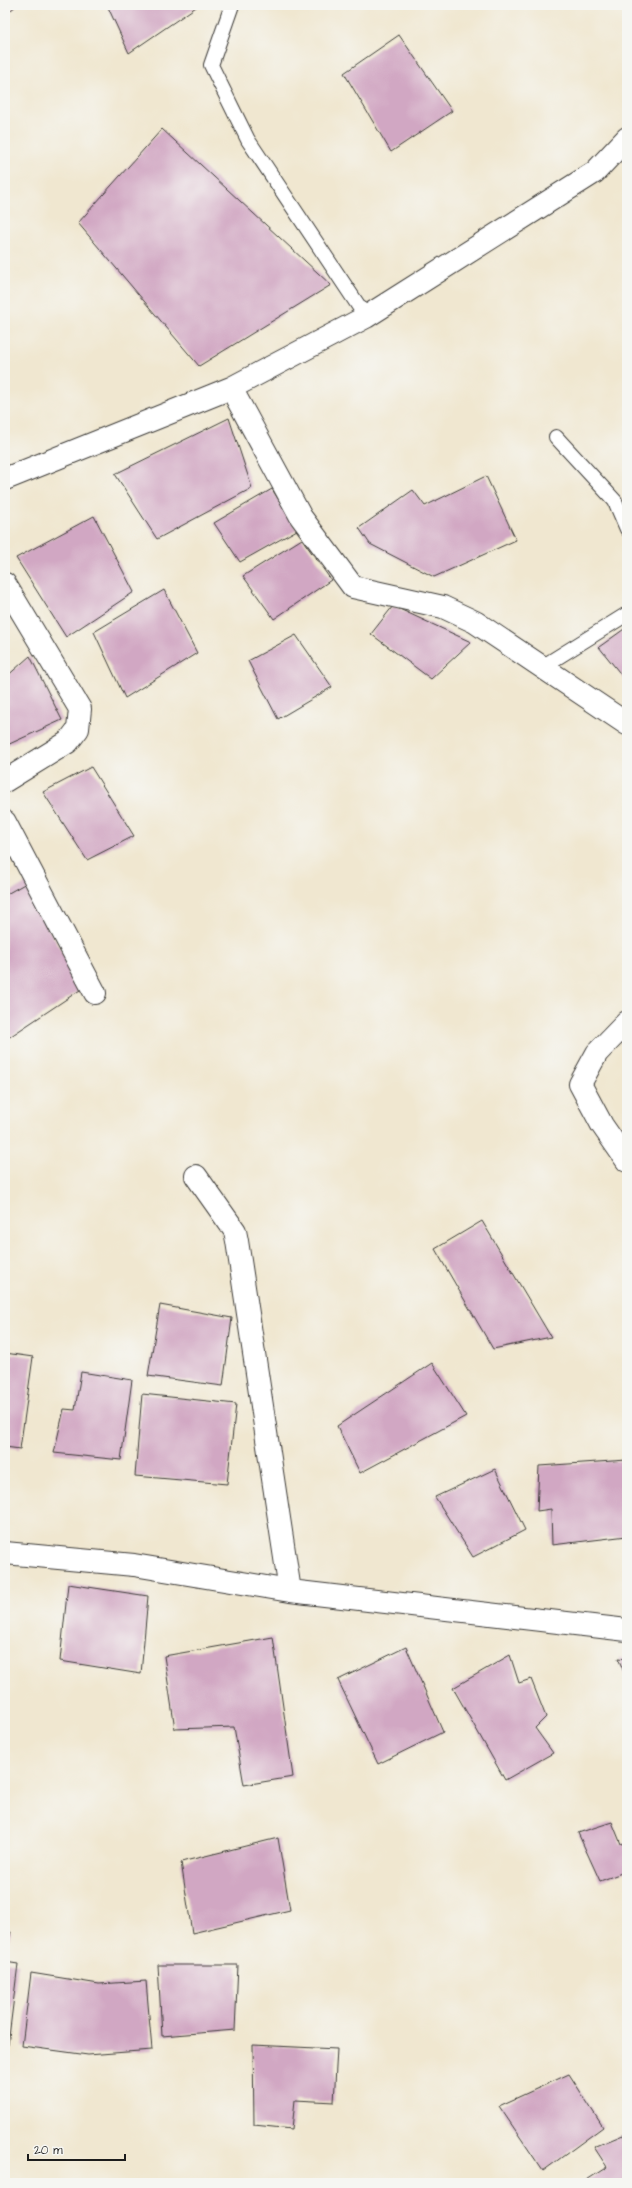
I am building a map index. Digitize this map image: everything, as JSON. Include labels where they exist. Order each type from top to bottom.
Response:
[{"type":"street","points":[[5,479],[231,388],[366,317],[595,172],[627,138]]},
{"type":"street","points":[[231,388],[301,517],[353,587],[442,607],[475,622],[627,724]]},
{"type":"street","points":[[5,584],[80,709],[78,729],[68,742],[5,781]]},
{"type":"street","points":[[5,822],[95,993]]},
{"type":"street","points":[[627,1022],[597,1053],[580,1084],[602,1125],[627,1161]]},
{"type":"street","points":[[196,1176],[235,1231],[290,1590]]},
{"type":"street","points":[[5,1553],[134,1565],[290,1590],[627,1630]]},
{"type":"lane","points":[[232,5],[211,65],[248,140],[366,317]]},
{"type":"lane","points":[[556,437],[615,501],[627,530]]},
{"type":"lane","points":[[542,667],[627,614]]},
{"type":"building","points":[[5,5],[17,5],[5,15]]},
{"type":"building","points":[[107,5],[199,5],[129,53]]},
{"type":"building","points":[[399,35],[452,111],[391,152],[344,73]]},
{"type":"building","points":[[162,129],[331,285],[199,366],[78,223]]},
{"type":"building","points":[[229,418],[252,488],[157,539],[115,474]]},
{"type":"building","points":[[486,476],[516,540],[434,577],[370,544],[359,528],[413,490],[425,506]]},
{"type":"building","points":[[272,489],[297,530],[240,562],[214,523]]},
{"type":"building","points":[[94,516],[134,592],[66,637],[16,558]]},
{"type":"building","points":[[302,539],[331,580],[274,619],[243,576]]},
{"type":"building","points":[[164,590],[197,653],[125,698],[94,632]]},
{"type":"building","points":[[393,606],[471,642],[431,679],[371,634]]},
{"type":"building","points":[[627,627],[627,682],[599,647]]},
{"type":"building","points":[[296,635],[332,687],[278,719],[248,661]]},
{"type":"building","points":[[30,656],[62,720],[5,746],[5,678]]},
{"type":"building","points":[[91,767],[134,836],[87,860],[43,792]]},
{"type":"building","points":[[28,882],[48,928],[83,988],[5,1040],[5,895]]},
{"type":"building","points":[[482,1221],[551,1337],[493,1349],[435,1249]]},
{"type":"building","points":[[160,1305],[232,1318],[223,1386],[148,1376]]},
{"type":"building","points":[[5,1353],[33,1357],[20,1449],[5,1447]]},
{"type":"building","points":[[432,1363],[466,1416],[360,1473],[337,1426]]},
{"type":"building","points":[[81,1372],[132,1380],[121,1460],[54,1453],[64,1409],[75,1410]]},
{"type":"building","points":[[142,1394],[236,1404],[227,1484],[135,1476]]},
{"type":"building","points":[[627,1460],[627,1536],[552,1545],[551,1509],[537,1511],[539,1466]]},
{"type":"building","points":[[495,1469],[525,1530],[473,1557],[435,1497]]},
{"type":"building","points":[[68,1584],[148,1596],[141,1674],[60,1661]]},
{"type":"building","points":[[273,1637],[293,1777],[244,1785],[234,1727],[175,1729],[164,1656]]},
{"type":"building","points":[[406,1647],[443,1732],[378,1764],[338,1680]]},
{"type":"building","points":[[510,1655],[519,1683],[531,1679],[546,1717],[535,1728],[553,1753],[505,1780],[453,1688]]},
{"type":"building","points":[[618,1658],[627,1659],[627,1679]]},
{"type":"building","points":[[612,1822],[621,1844],[627,1842],[627,1871],[600,1881],[578,1833]]},
{"type":"building","points":[[278,1838],[290,1910],[192,1933],[181,1862]]},
{"type":"building","points":[[5,1931],[11,1932],[5,1953]]},
{"type":"building","points":[[5,1962],[18,1964],[8,2045],[5,2044]]},
{"type":"building","points":[[158,1965],[238,1965],[235,2030],[162,2036]]},
{"type":"building","points":[[31,1973],[99,1984],[146,1981],[152,2050],[88,2055],[22,2046]]},
{"type":"building","points":[[253,2045],[337,2049],[334,2102],[295,2100],[292,2129],[254,2125]]},
{"type":"building","points":[[569,2074],[603,2127],[543,2171],[499,2106]]},
{"type":"building","points":[[623,2135],[627,2141],[627,2183],[582,2183],[607,2167],[594,2147]]}]
